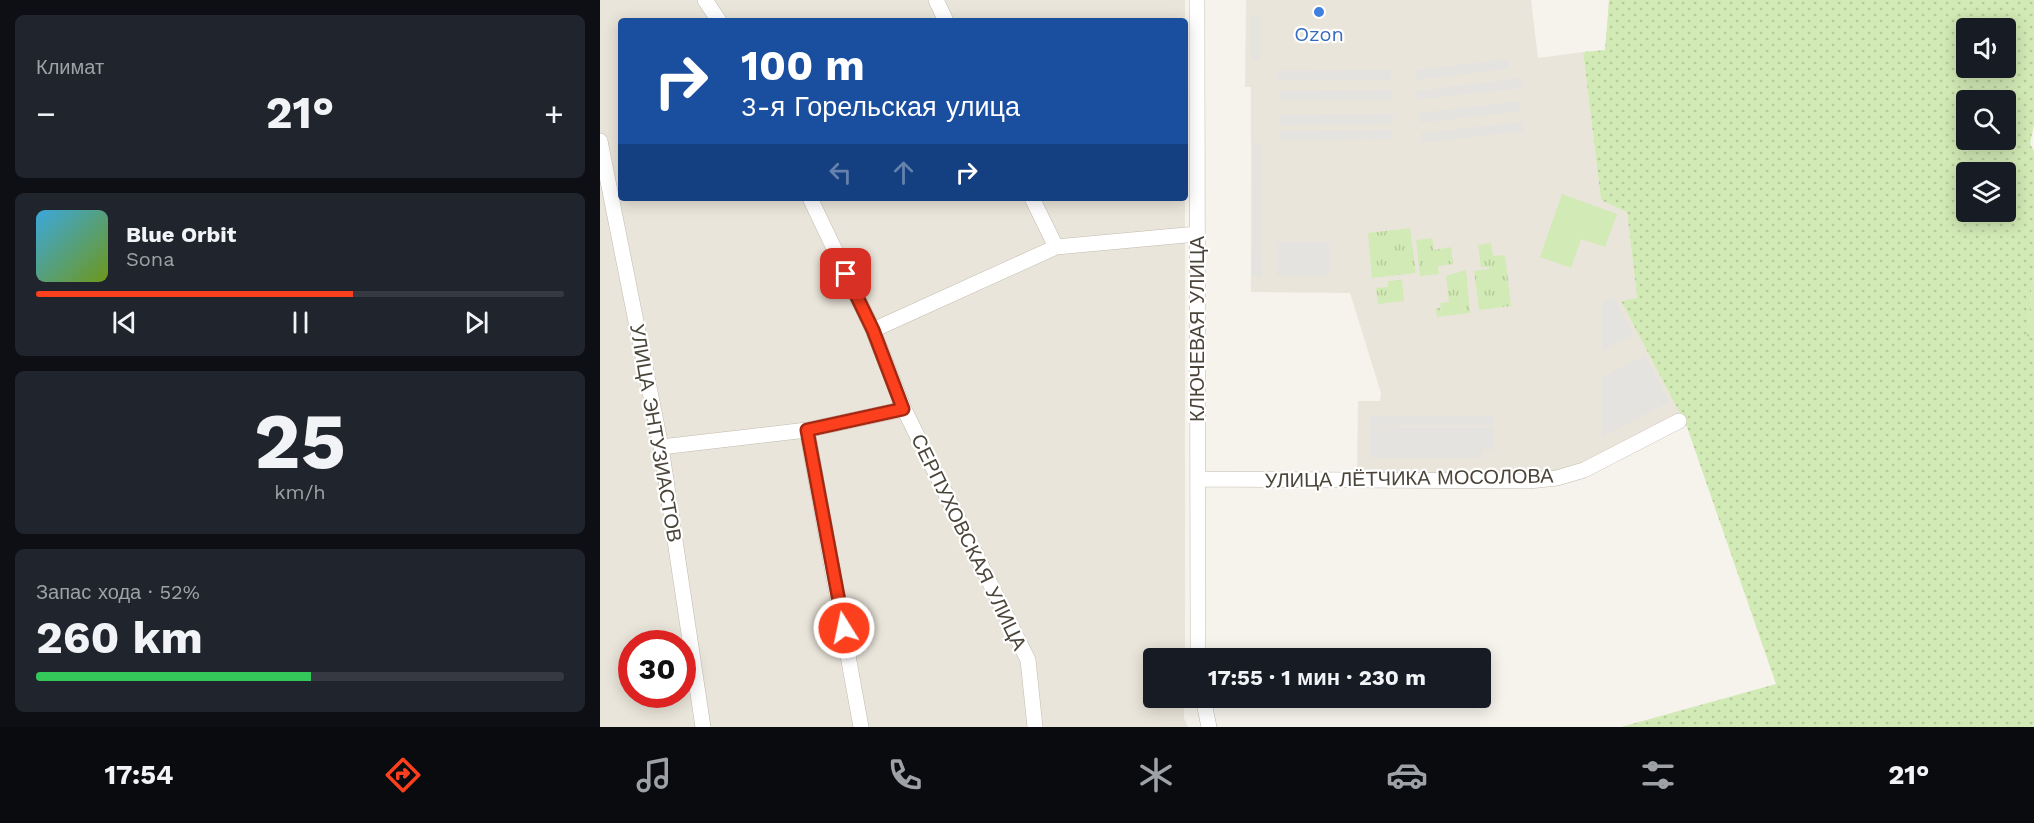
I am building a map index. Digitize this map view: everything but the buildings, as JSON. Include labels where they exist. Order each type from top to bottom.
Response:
[{"type":"street","points":[[705,0],[716,18]]},
{"type":"street","points":[[936,0],[945,18]]},
{"type":"street","name":"КЛЮЧЕВАЯ УЛИЦА","points":[[1197,0],[1198,648]]},
{"type":"street","name":"УЛИЦА ЭНТУЗИАСТОВ","points":[[600,141],[661,447],[703,727]]},
{"type":"street","name":"СЕРПУХОВСКАЯ УЛИЦА","points":[[811,201],[873,330],[903,409],[1028,660],[1035,727]]},
{"type":"street","points":[[1033,201],[1056,247]]},
{"type":"street","points":[[873,330],[1056,247],[1197,234]]},
{"type":"street","points":[[661,447],[807,430],[903,409]]},
{"type":"street","name":"УЛИЦА ЛЁТЧИКА МОСОЛОВА","points":[[1198,479],[1529,481],[1557,478],[1584,470],[1679,421]]},
{"type":"street","points":[[807,430],[861,727]]},
{"type":"street","points":[[1205,708],[1209,727]]},
{"type":"shaded area","points":[[600,0],[1185,0],[1185,18],[618,18],[618,201],[1185,201],[1185,648],[1143,648],[1143,708],[1184,708],[1184,718],[1188,727],[600,727]]},
{"type":"shaded area","points":[[1246,0],[1531,0],[1538,58],[1583,52],[1601,200],[1627,212],[1637,299],[1621,301],[1681,415],[1585,462],[1551,473],[1357,473],[1358,401],[1380,401],[1381,393],[1350,293],[1251,292],[1251,87],[1245,87]]},
{"type":"shaded area","points":[[1251,15],[1260,15],[1260,60],[1251,60]]},
{"type":"shaded area","points":[[1508,59],[1509,69],[1416,80],[1415,70]]},
{"type":"shaded area","points":[[1391,70],[1391,80],[1278,80],[1278,71]]},
{"type":"shaded area","points":[[1520,78],[1522,88],[1417,100],[1416,91]]},
{"type":"shaded area","points":[[1392,90],[1393,100],[1279,100],[1279,91]]},
{"type":"shaded area","points":[[1520,101],[1521,111],[1420,123],[1419,113]]},
{"type":"shaded area","points":[[1393,114],[1393,124],[1280,125],[1280,115]]},
{"type":"shaded area","points":[[1522,122],[1524,131],[1422,143],[1421,133]]},
{"type":"shaded area","points":[[1392,130],[1392,139],[1279,140],[1279,131]]},
{"type":"shaded area","points":[[1253,143],[1262,143],[1262,277],[1252,277]]},
{"type":"shaded area","points":[[1277,242],[1329,242],[1329,276],[1277,276]]},
{"type":"shaded area","points":[[1614,297],[1633,335],[1602,351],[1602,302]]},
{"type":"shaded area","points":[[1645,355],[1669,402],[1602,437],[1602,377]]},
{"type":"shaded area","points":[[1370,416],[1494,416],[1494,425],[1370,426]]},
{"type":"shaded area","points":[[1370,427],[1494,427],[1494,450],[1482,450],[1482,458],[1370,458]]},
{"type":"green space","points":[[1609,0],[2034,0],[2034,124],[2030,144],[2034,151],[2034,267],[2027,336],[2034,338],[2034,727],[1621,727],[1776,684],[1687,427],[1621,301],[1637,298],[1627,212],[1601,200],[1583,52],[1605,50]]},
{"type":"green space","points":[[1562,194],[1617,214],[1605,247],[1581,239],[1571,268],[1540,257]]},
{"type":"green space","points":[[1410,228],[1416,273],[1372,278],[1368,233]]},
{"type":"green space","points":[[1432,238],[1434,250],[1451,247],[1453,264],[1438,266],[1439,274],[1420,276],[1416,240]]},
{"type":"green space","points":[[1491,243],[1493,256],[1505,255],[1511,306],[1479,310],[1474,271],[1489,269],[1489,267],[1481,267],[1478,245]]},
{"type":"green space","points":[[2034,267],[2034,338],[2027,336]]},
{"type":"green space","points":[[1466,270],[1470,313],[1437,317],[1436,308],[1441,308],[1440,303],[1449,302],[1446,276]]},
{"type":"green space","points":[[1402,280],[1404,301],[1378,304],[1376,288],[1388,287],[1388,281]]},
{"type":"place","name":"Ozon","points":[[1319,12]]},
{"type":"route","points":[[844,628],[807,430],[903,409],[873,330],[846,274]]}]
